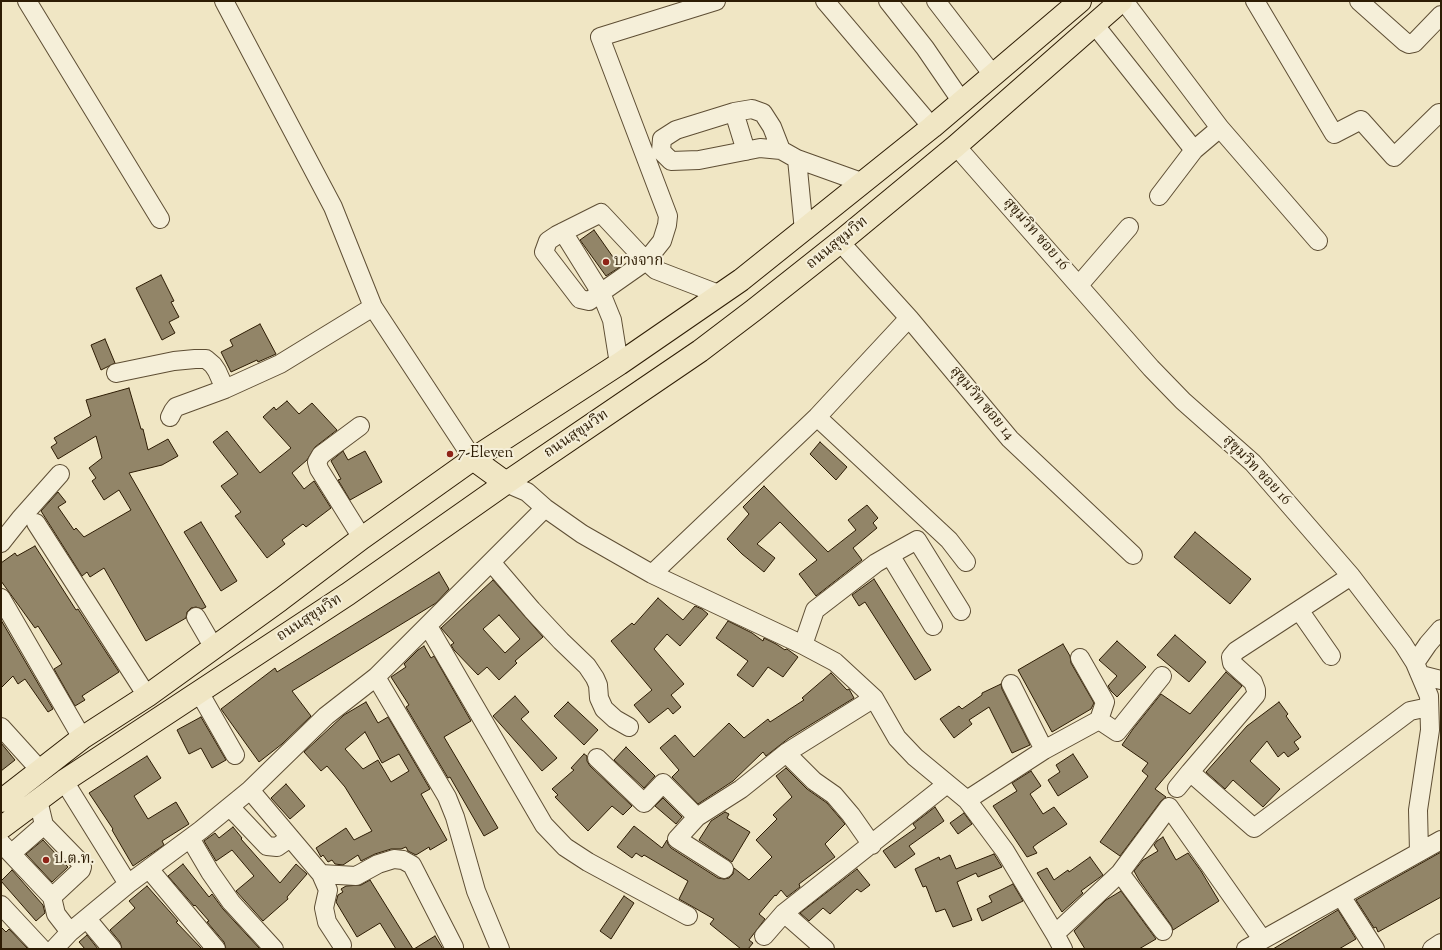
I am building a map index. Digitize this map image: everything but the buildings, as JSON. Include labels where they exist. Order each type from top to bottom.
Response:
[{"type":"main road","name":"ถนนสุขุมวิท","points":[[1,800],[82,738],[147,696],[362,538],[473,459],[619,364],[721,295],[932,127],[1080,1]]},
{"type":"main road","name":"ถนนสุขุมวิท","points":[[1,828],[64,781],[348,594],[506,482],[700,351],[840,242],[956,146],[1122,1]]},
{"type":"main road","points":[[473,459],[506,482]]},
{"type":"main road","points":[[102,726],[114,748]]},
{"type":"street","points":[[27,1],[160,219]]},
{"type":"street","points":[[224,1],[333,207],[373,307],[473,459]]},
{"type":"street","points":[[716,1],[600,37],[668,216],[662,241],[646,261],[589,301],[580,300],[544,252],[548,241],[602,213],[646,261],[656,270],[721,295]]},
{"type":"street","points":[[825,1],[932,127]]},
{"type":"street","points":[[888,1],[925,48],[962,102]]},
{"type":"street","points":[[936,1],[993,75]]},
{"type":"street","points":[[1122,1],[1220,128],[1318,241]]},
{"type":"street","points":[[1255,1],[1334,134],[1361,120],[1394,157],[1439,113]]},
{"type":"street","points":[[1359,1],[1409,44],[1418,39],[1441,15]]},
{"type":"street","points":[[1094,24],[1194,150]]},
{"type":"street","points":[[781,150],[772,127],[763,113],[752,109],[734,112],[676,130],[662,140],[661,151],[671,161],[699,160],[760,148],[781,150],[797,159],[864,182]]},
{"type":"street","points":[[734,112],[746,151]]},
{"type":"street","points":[[1159,196],[1194,150],[1220,128]]},
{"type":"street","name":"สุขุมวิท ซอย 16","points":[[956,146],[1151,368],[1183,401],[1253,463],[1351,576],[1403,644],[1418,669],[1429,696],[1430,730],[1418,810],[1419,852]]},
{"type":"street","points":[[797,159],[804,230]]},
{"type":"street","points":[[1079,285],[1129,227]]},
{"type":"street","points":[[563,232],[602,293],[612,320],[619,364]]},
{"type":"street","name":"สุขุมวิท ซอย 14","points":[[840,242],[909,318],[1010,439],[1133,555]]},
{"type":"street","points":[[170,417],[176,407],[225,389],[280,364],[373,307]]},
{"type":"street","points":[[652,574],[817,417],[909,318]]},
{"type":"street","points":[[116,373],[174,361],[206,359],[213,365],[220,375],[225,389]]},
{"type":"street","points":[[817,417],[949,540],[966,562]]},
{"type":"street","points":[[360,426],[321,455],[317,462],[319,469],[362,538]]},
{"type":"street","points":[[1,543],[20,518],[60,474]]},
{"type":"street","points":[[506,482],[527,492],[545,508],[582,534],[652,574],[803,645],[835,662],[874,698],[897,738],[915,757],[967,800],[1005,851],[1059,942],[1120,873],[1169,807],[1262,940]]},
{"type":"street","points":[[62,944],[87,919],[128,884],[190,838],[250,790],[326,716],[376,677],[406,645],[428,626],[545,508]]},
{"type":"street","points":[[36,523],[147,696]]},
{"type":"street","points":[[803,645],[815,610],[876,563],[916,540],[961,611]]},
{"type":"street","points":[[890,555],[933,626]]},
{"type":"street","points":[[491,562],[532,610],[587,666],[596,678],[598,685],[598,698],[604,709],[615,719],[629,727]]},
{"type":"street","points":[[1177,788],[1256,696],[1256,690],[1253,682],[1232,663],[1231,657],[1236,651],[1351,576]]},
{"type":"street","points":[[1,598],[82,738]]},
{"type":"street","points":[[1299,610],[1331,656]]},
{"type":"street","points":[[196,618],[214,648]]},
{"type":"street","points":[[428,626],[544,825],[565,847],[588,862],[688,916]]},
{"type":"street","points":[[1441,629],[1428,644],[1418,669],[1441,680]]},
{"type":"street","points":[[967,800],[1044,750],[1099,720],[1104,702],[1080,658]]},
{"type":"street","points":[[1099,720],[1117,732],[1162,676]]},
{"type":"street","points":[[376,677],[447,797],[455,817],[476,891],[500,949]]},
{"type":"street","points":[[1011,684],[1044,750]]},
{"type":"street","points":[[199,692],[235,755]]},
{"type":"street","points":[[724,869],[677,839],[697,817],[741,789],[786,753],[874,698]]},
{"type":"street","points":[[1190,772],[1254,828],[1410,711],[1429,707]]},
{"type":"street","points":[[1,727],[40,770]]},
{"type":"street","points":[[1,734],[18,746]]},
{"type":"street","points":[[786,753],[814,781],[834,795],[852,815],[872,845]]},
{"type":"street","points":[[597,758],[644,803],[663,783],[697,817]]},
{"type":"street","points":[[64,781],[128,884]]},
{"type":"street","points":[[764,936],[784,913],[948,784]]},
{"type":"street","points":[[250,790],[322,874],[328,890],[324,908],[327,922],[342,945]]},
{"type":"street","points":[[38,800],[44,825],[81,863],[82,867],[81,870],[52,897]]},
{"type":"street","points":[[230,807],[267,846],[277,847],[290,838]]},
{"type":"street","points":[[44,825],[6,848],[52,897],[62,944]]},
{"type":"street","points":[[190,838],[210,872],[232,902],[274,949]]},
{"type":"street","points":[[1246,949],[1441,840]]},
{"type":"street","points":[[322,874],[356,876],[378,864],[394,859],[403,860],[412,865],[454,947]]},
{"type":"street","points":[[149,869],[216,949]]},
{"type":"street","points":[[1120,873],[1163,931]]},
{"type":"street","points":[[1341,896],[1367,947]]},
{"type":"street","points":[[1,905],[42,949]]},
{"type":"street","points":[[784,913],[825,949]]},
{"type":"street","points":[[87,919],[112,949]]},
{"type":"street","points":[[1432,949],[1441,943]]},
{"type":"place","name":"บางจาก","points":[[606,262]]},
{"type":"place","name":"7-Eleven","points":[[450,454]]},
{"type":"place","name":"ป.ต.ท.","points":[[46,860]]}]
